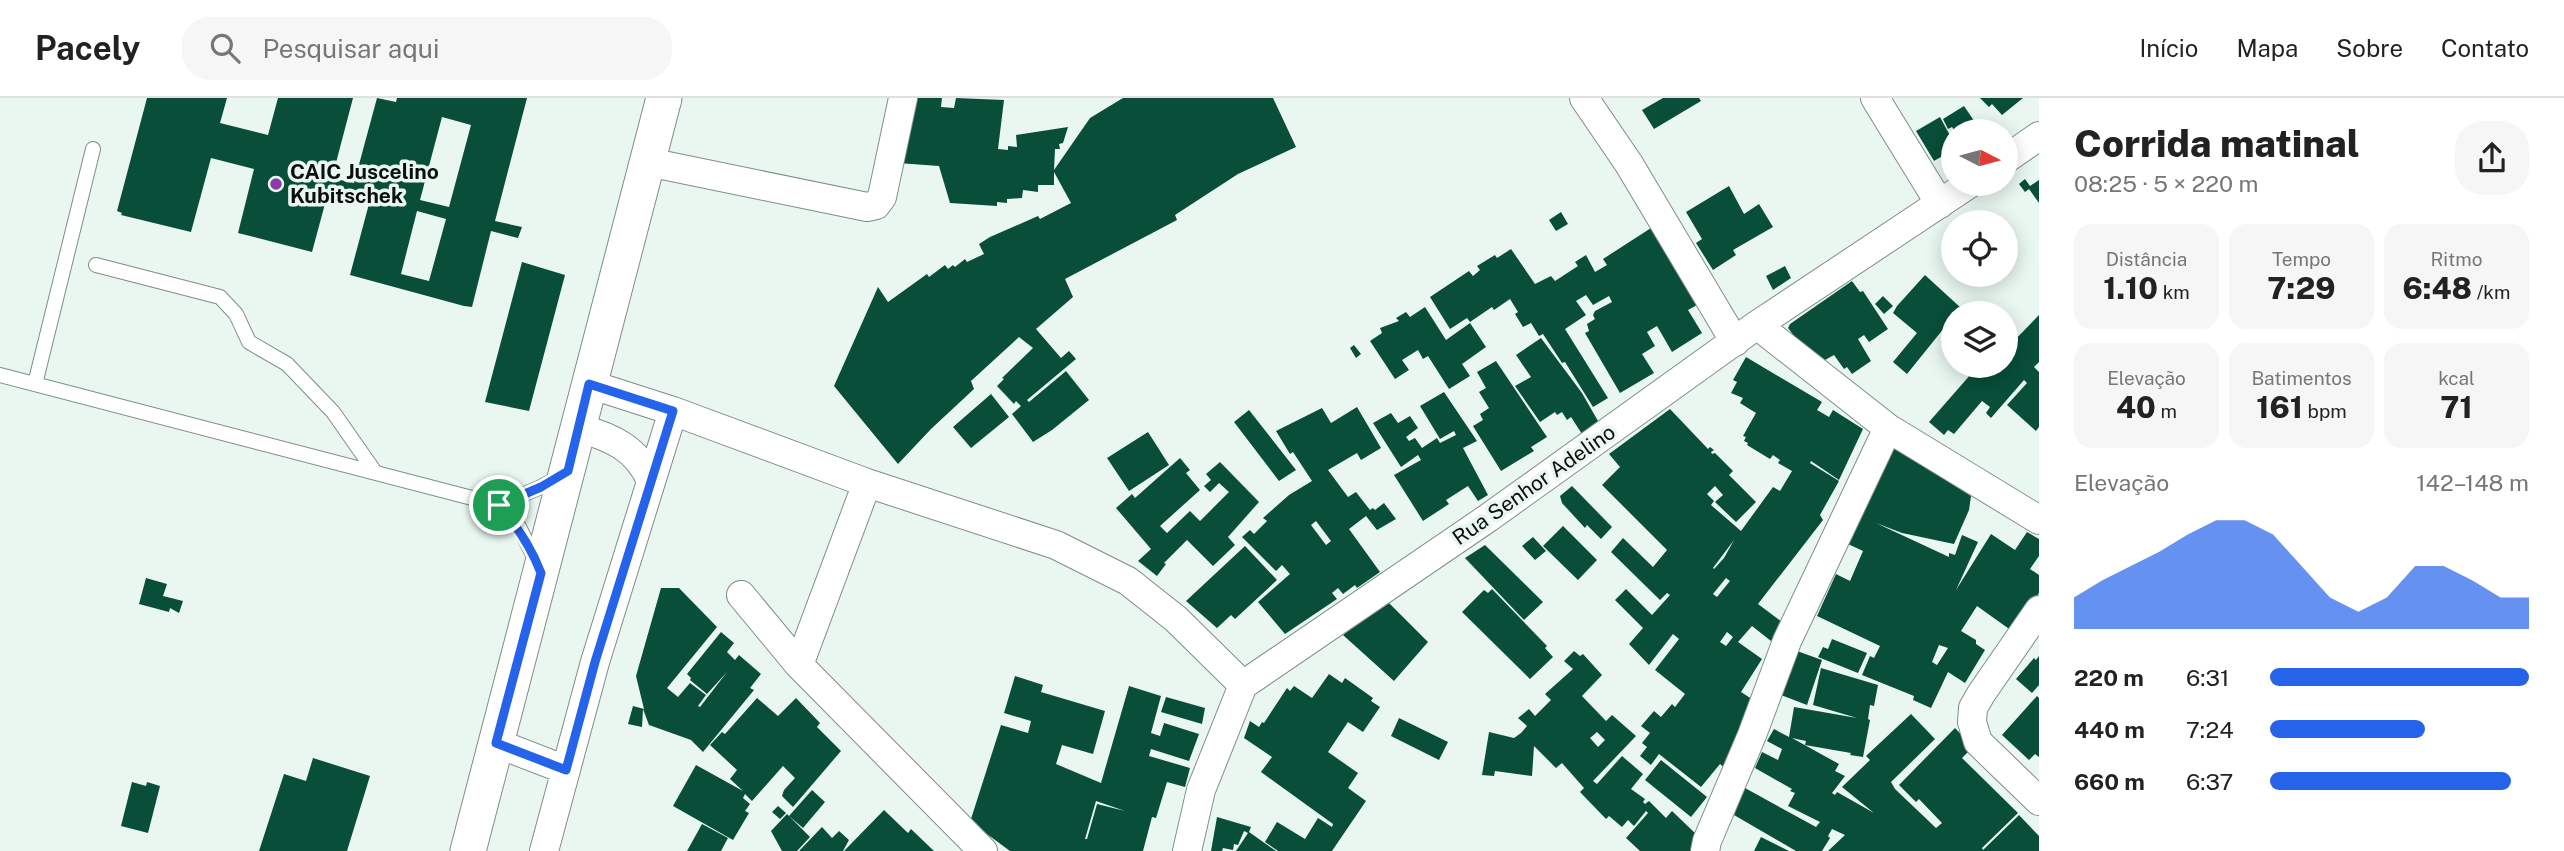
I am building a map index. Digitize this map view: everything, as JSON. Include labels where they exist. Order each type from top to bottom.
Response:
[{"type":"street","points":[[468,851],[664,98]]},
{"type":"street","points":[[648,162],[867,207],[876,205],[883,197],[903,98]]},
{"type":"street","points":[[1584,98],[1629,164],[1735,342]]},
{"type":"street","points":[[1875,98],[1940,204]]},
{"type":"street","points":[[2018,151],[2039,136]]},
{"type":"street","name":"Rua Senhor Adelino","points":[[1243,685],[1488,518],[1757,325],[1952,196]]},
{"type":"street","points":[[1757,325],[1888,428],[2039,520]]},
{"type":"street","points":[[589,384],[673,411],[867,483],[1056,545],[1128,581],[1176,619],[1243,685],[1201,790],[1187,851]]},
{"type":"street","points":[[544,851],[595,662],[673,411]]},
{"type":"street","points":[[1705,851],[1787,641],[1888,428]]},
{"type":"street","points":[[579,429],[610,437],[637,456],[651,481]]},
{"type":"street","points":[[799,665],[867,483]]},
{"type":"street","points":[[741,595],[799,665],[983,851]]},
{"type":"street","points":[[2039,610],[1981,694],[1973,708],[1972,722],[1978,742],[2039,801]]},
{"type":"street","points":[[496,743],[566,770]]},
{"type":"lane","points":[[35,384],[93,149]]},
{"type":"lane","points":[[96,265],[220,297],[236,314],[249,342],[287,364],[333,412],[375,472]]},
{"type":"lane","points":[[0,374],[499,505],[519,527],[541,573]]},
{"type":"lane","points":[[499,505],[541,487],[568,471]]},
{"type":"building","points":[[147,98],[227,98],[220,123],[268,135],[278,98],[353,98],[332,178],[354,183],[377,98],[396,102],[397,98],[527,98],[495,221],[522,227],[518,238],[491,231],[472,307],[350,275],[370,200],[350,194],[329,189],[312,252],[238,233],[254,169],[211,158],[191,232],[121,215],[122,213],[117,211]],"holes":[[[442,117],[471,125],[449,207],[420,200]],[[417,211],[446,219],[429,281],[401,274]]]},
{"type":"building","points":[[897,98],[942,98],[941,107],[954,108],[956,98],[1004,100],[998,149],[1017,147],[1016,135],[1068,127],[1063,143],[1059,144],[1060,149],[1055,149],[1054,170],[1090,118],[1123,98],[1273,98],[1296,147],[1238,174],[1175,215],[1177,220],[1065,279],[1073,297],[1036,329],[1061,358],[1069,351],[1076,359],[1027,400],[1029,402],[1066,371],[1089,400],[1052,430],[1033,442],[1012,414],[1021,406],[1016,401],[1014,404],[997,386],[1033,348],[1019,337],[971,381],[974,389],[898,464],[834,386],[878,287],[888,302],[927,274],[929,277],[945,265],[948,269],[965,259],[967,262],[984,254],[979,244],[990,237],[1038,216],[1040,219],[1071,203],[1054,172],[1054,185],[1038,185],[1038,192],[1023,190],[1022,198],[1007,199],[1007,203],[997,202],[997,206],[950,203],[939,166],[884,162]]},
{"type":"building","points":[[1663,98],[1699,98],[1701,101],[1654,129],[1642,110]]},
{"type":"building","points":[[1980,98],[2023,98],[2002,115],[1992,104],[1989,107]]},
{"type":"building","points":[[1964,106],[1973,119],[1943,119]]},
{"type":"building","points":[[1940,117],[1941,157],[1934,161],[1916,131]]},
{"type":"building","points":[[2025,179],[2030,186],[2039,180],[2039,203],[2029,189],[2025,192],[2019,184]]},
{"type":"building","points":[[1729,186],[1744,214],[1759,204],[1773,227],[1733,250],[1736,255],[1713,270],[1696,243],[1702,239],[1686,212]]},
{"type":"building","points":[[1561,212],[1568,224],[1556,231],[1549,220]]},
{"type":"building","points":[[1651,228],[1697,305],[1688,310],[1702,333],[1672,352],[1657,326],[1647,332],[1655,346],[1642,354],[1654,373],[1620,393],[1585,333],[1589,331],[1587,324],[1595,319],[1595,311],[1612,302],[1609,296],[1593,305],[1586,295],[1576,301],[1586,315],[1565,329],[1608,398],[1593,407],[1565,362],[1562,363],[1543,334],[1539,336],[1531,323],[1523,327],[1510,299],[1470,322],[1467,318],[1450,329],[1430,297],[1469,271],[1473,276],[1480,270],[1477,266],[1511,249],[1535,284],[1551,276],[1555,281],[1578,266],[1575,262],[1586,255],[1595,272],[1607,265],[1603,259]]},
{"type":"building","points":[[522,262],[565,275],[529,411],[485,402]]},
{"type":"building","points":[[1785,266],[1791,278],[1773,290],[1766,276]]},
{"type":"building","points":[[1925,275],[1953,301],[1941,301],[1941,332],[1907,374],[1893,362],[1917,333],[1893,313]]},
{"type":"building","points":[[1852,281],[1860,292],[1863,291],[1888,329],[1869,342],[1864,335],[1858,339],[1871,361],[1852,374],[1847,367],[1844,369],[1834,355],[1816,365],[1788,328]]},
{"type":"building","points":[[1883,296],[1893,306],[1884,314],[1875,304]]},
{"type":"building","points":[[1425,307],[1446,340],[1470,323],[1486,347],[1462,364],[1470,376],[1449,389],[1428,356],[1423,359],[1418,350],[1402,360],[1409,370],[1395,379],[1370,341],[1382,333],[1380,328],[1399,321],[1396,318],[1406,312],[1410,317]]},
{"type":"building","points":[[2039,315],[2039,362],[2034,367],[2039,372],[2039,427],[2036,431],[2007,405],[2027,383],[2024,380],[1991,418],[1986,413],[1990,407],[1982,401],[1954,434],[1948,430],[1944,435],[1929,422],[1968,378],[2018,378],[2018,337]]},
{"type":"building","points":[[1541,338],[1582,393],[1599,423],[1582,434],[1571,417],[1567,420],[1562,412],[1557,415],[1555,412],[1540,422],[1515,386],[1531,377],[1516,355]]},
{"type":"building","points":[[1354,345],[1361,354],[1356,358],[1350,348]]},
{"type":"building","points":[[1746,357],[1822,402],[1817,410],[1829,417],[1833,410],[1863,429],[1839,480],[1811,461],[1810,463],[1839,481],[1820,515],[1823,520],[1758,604],[1782,622],[1771,641],[1752,626],[1738,642],[1762,659],[1741,692],[1758,703],[1728,771],[1720,764],[1701,787],[1659,754],[1651,765],[1640,756],[1647,747],[1642,743],[1650,733],[1641,726],[1654,711],[1661,717],[1672,704],[1675,707],[1685,694],[1655,670],[1679,639],[1673,634],[1649,665],[1629,644],[1643,628],[1615,600],[1626,589],[1652,615],[1670,595],[1667,593],[1660,600],[1611,552],[1623,538],[1653,567],[1667,550],[1602,485],[1620,467],[1609,454],[1670,409],[1708,449],[1710,447],[1714,450],[1712,454],[1715,453],[1733,471],[1729,475],[1756,502],[1736,522],[1715,502],[1723,495],[1715,486],[1707,494],[1714,501],[1711,505],[1741,531],[1773,487],[1780,491],[1792,471],[1778,463],[1780,460],[1773,455],[1770,459],[1744,441],[1746,437],[1743,436],[1756,413],[1740,403],[1743,398],[1731,393],[1737,382],[1733,380]],"holes":[[[1734,540],[1724,558],[1714,569],[1713,568]],[[1726,578],[1730,581],[1717,597],[1713,594]],[[1727,632],[1733,637],[1726,646],[1720,642]]]},
{"type":"building","points":[[1496,361],[1547,437],[1531,447],[1534,451],[1501,471],[1473,426],[1483,420],[1480,414],[1489,408],[1479,392],[1486,388],[1477,372]]},
{"type":"building","points":[[1444,392],[1477,441],[1463,448],[1488,495],[1478,501],[1468,486],[1446,500],[1449,504],[1423,521],[1394,475],[1421,460],[1418,455],[1401,467],[1373,423],[1391,413],[1398,423],[1410,416],[1418,428],[1406,437],[1409,441],[1415,438],[1422,448],[1437,438],[1440,443],[1456,435],[1454,431],[1440,439],[1420,406]]},
{"type":"building","points":[[991,394],[1009,417],[971,448],[953,427]]},
{"type":"building","points":[[1357,407],[1381,448],[1361,460],[1357,453],[1328,470],[1348,497],[1356,492],[1370,510],[1375,510],[1384,503],[1396,519],[1377,530],[1366,516],[1349,529],[1380,572],[1343,594],[1338,588],[1332,593],[1337,599],[1285,634],[1258,602],[1290,574],[1282,565],[1276,571],[1242,537],[1250,530],[1254,534],[1267,521],[1263,518],[1289,495],[1312,481],[1276,431],[1322,408],[1331,423]],"holes":[[[1316,521],[1331,541],[1326,545],[1311,525]]]},
{"type":"building","points":[[1249,410],[1296,470],[1279,481],[1234,422]]},
{"type":"building","points":[[1148,432],[1169,465],[1129,491],[1107,458]]},
{"type":"building","points":[[1893,447],[1971,496],[1969,510],[1954,544],[1902,533],[1876,523],[1949,557],[1949,553],[1955,555],[1962,535],[1978,542],[1956,590],[1991,534],[2015,550],[2027,532],[2039,539],[2039,556],[2030,569],[2039,575],[2039,593],[2012,631],[1977,606],[1961,631],[1976,640],[1976,644],[1985,650],[1965,683],[1948,672],[1931,708],[1913,700],[1914,696],[1862,675],[1870,656],[1874,658],[1880,646],[1817,616],[1836,574],[1850,581],[1863,551],[1848,544]],"holes":[[[1939,645],[1948,648],[1937,665],[1932,662]]]},
{"type":"building","points":[[1180,458],[1190,470],[1186,473],[1200,490],[1160,526],[1167,533],[1190,511],[1200,521],[1229,492],[1219,483],[1210,492],[1204,486],[1211,480],[1206,474],[1220,462],[1259,502],[1228,537],[1235,545],[1213,566],[1187,540],[1164,563],[1166,564],[1157,576],[1138,561],[1151,549],[1116,508],[1132,494],[1135,498]]},
{"type":"building","points":[[1572,486],[1612,527],[1601,539],[1587,525],[1585,528],[1562,503],[1560,496]]},
{"type":"building","points":[[1563,526],[1597,560],[1578,580],[1543,546]]},
{"type":"building","points":[[1533,537],[1546,551],[1535,560],[1522,546]]},
{"type":"building","points":[[1485,545],[1543,602],[1524,620],[1465,558]]},
{"type":"building","points":[[1245,546],[1277,580],[1235,619],[1231,615],[1217,628],[1186,601]]},
{"type":"building","points":[[146,578],[167,584],[163,596],[183,601],[179,613],[170,608],[169,612],[139,604]]},
{"type":"building","points":[[661,588],[679,588],[717,627],[667,688],[678,697],[690,683],[706,695],[698,706],[700,707],[727,672],[707,694],[690,680],[687,674],[721,632],[734,643],[727,652],[735,660],[739,655],[761,674],[750,688],[754,690],[703,752],[691,740],[649,725],[643,709],[642,727],[628,724],[633,706],[644,709],[636,676]]},
{"type":"building","points":[[1492,589],[1547,646],[1545,648],[1553,657],[1530,679],[1462,612],[1484,590],[1488,593]]},
{"type":"building","points":[[1387,601],[1428,642],[1394,681],[1343,635]]},
{"type":"building","points":[[1832,639],[1867,653],[1858,673],[1818,657],[1823,647],[1828,649]]},
{"type":"building","points":[[1574,651],[1580,656],[1583,654],[1602,675],[1582,696],[1606,721],[1612,715],[1636,736],[1593,781],[1597,784],[1622,756],[1643,774],[1631,789],[1645,799],[1645,804],[1649,801],[1666,818],[1672,811],[1697,835],[1694,851],[1640,851],[1626,838],[1648,813],[1646,811],[1634,826],[1628,820],[1622,827],[1609,816],[1606,819],[1580,792],[1584,788],[1562,763],[1556,768],[1534,746],[1532,776],[1495,771],[1494,776],[1482,775],[1489,732],[1514,738],[1521,733],[1527,726],[1518,718],[1529,709],[1535,716],[1551,700],[1545,694],[1573,669],[1564,661]],"holes":[[[1597,732],[1605,740],[1598,747],[1590,738]]]},
{"type":"building","points":[[1797,651],[1822,660],[1807,705],[1781,695]]},
{"type":"building","points":[[2039,656],[2039,685],[2032,693],[2016,679],[2034,658],[2036,660]]},
{"type":"building","points":[[1821,668],[1878,685],[1874,706],[1870,705],[1863,757],[1805,745],[1806,741],[1792,738],[1839,764],[1835,771],[1845,776],[1832,793],[1835,795],[1837,792],[1874,813],[1842,787],[1870,760],[1866,756],[1911,714],[1935,739],[1891,782],[1895,789],[1936,828],[1942,823],[1919,799],[1916,802],[1899,785],[1955,728],[1973,747],[1962,758],[2018,813],[1982,848],[1983,850],[2019,815],[2039,836],[2039,851],[1828,851],[1845,835],[1832,829],[1822,851],[1796,851],[1734,815],[1745,788],[1816,827],[1820,822],[1788,806],[1795,793],[1790,791],[1792,789],[1755,768],[1762,752],[1778,760],[1782,749],[1767,741],[1774,729],[1789,737],[1794,707],[1857,718],[1813,705]]},
{"type":"building","points":[[1329,674],[1342,683],[1345,678],[1373,698],[1371,701],[1380,707],[1363,732],[1348,722],[1328,752],[1358,773],[1348,788],[1366,801],[1332,851],[1278,851],[1265,842],[1277,822],[1305,839],[1318,818],[1332,827],[1333,824],[1261,772],[1272,757],[1244,738],[1250,721],[1259,727],[1264,723],[1287,688],[1290,691],[1294,686],[1312,698]]},
{"type":"building","points":[[1015,676],[1043,685],[1041,692],[1105,711],[1093,754],[1062,745],[1056,764],[1101,783],[1129,686],[1161,696],[1151,733],[1160,736],[1164,723],[1199,734],[1189,761],[1151,749],[1149,756],[1190,768],[1185,787],[1167,782],[1156,818],[1152,817],[1143,851],[1010,851],[972,823],[971,819],[1001,725],[1028,733],[1031,721],[1004,713]],"holes":[[[1096,801],[1125,811],[1097,804],[1085,839]]]},
{"type":"building","points":[[2037,696],[2039,757],[2035,754],[2029,760],[2002,735]]},
{"type":"building","points":[[1166,697],[1205,708],[1202,724],[1161,712]]},
{"type":"building","points":[[757,698],[778,716],[796,698],[820,723],[817,727],[841,751],[793,807],[782,796],[795,778],[783,766],[752,801],[745,794],[743,798],[750,804],[745,811],[749,813],[733,840],[673,806],[696,765],[743,791],[730,779],[737,770],[710,745],[722,732],[725,734]]},
{"type":"building","points":[[1399,718],[1448,742],[1439,760],[1391,736]]},
{"type":"building","points":[[313,758],[370,776],[347,851],[259,851],[284,774],[306,781]]},
{"type":"building","points":[[1661,760],[1707,797],[1691,817],[1645,780]]},
{"type":"building","points":[[132,782],[146,786],[147,782],[160,786],[148,833],[121,826]]},
{"type":"building","points":[[812,790],[825,802],[803,828],[789,816]]},
{"type":"building","points":[[778,806],[786,813],[780,819],[772,812]]},
{"type":"building","points":[[884,810],[908,833],[911,829],[934,851],[844,851]]},
{"type":"building","points":[[787,814],[810,837],[797,851],[782,851],[771,831]]},
{"type":"building","points":[[1217,817],[1251,827],[1249,832],[1276,851],[1236,851],[1248,833],[1244,831],[1238,845],[1234,844],[1233,850],[1223,848],[1222,851],[1211,851]]},
{"type":"building","points":[[702,824],[728,838],[721,851],[687,851]]},
{"type":"building","points":[[822,827],[832,838],[839,831],[849,840],[843,851],[799,851]]},
{"type":"building","points":[[1761,837],[1789,851],[1754,851]]},
{"type":"place","name":"CAIC Juscelino Kubitschek","points":[[276,184]]},
{"type":"route","points":[[589,384],[673,411],[595,662],[566,770],[496,743],[541,573],[519,527],[499,505],[541,487],[568,471],[589,384]]}]
